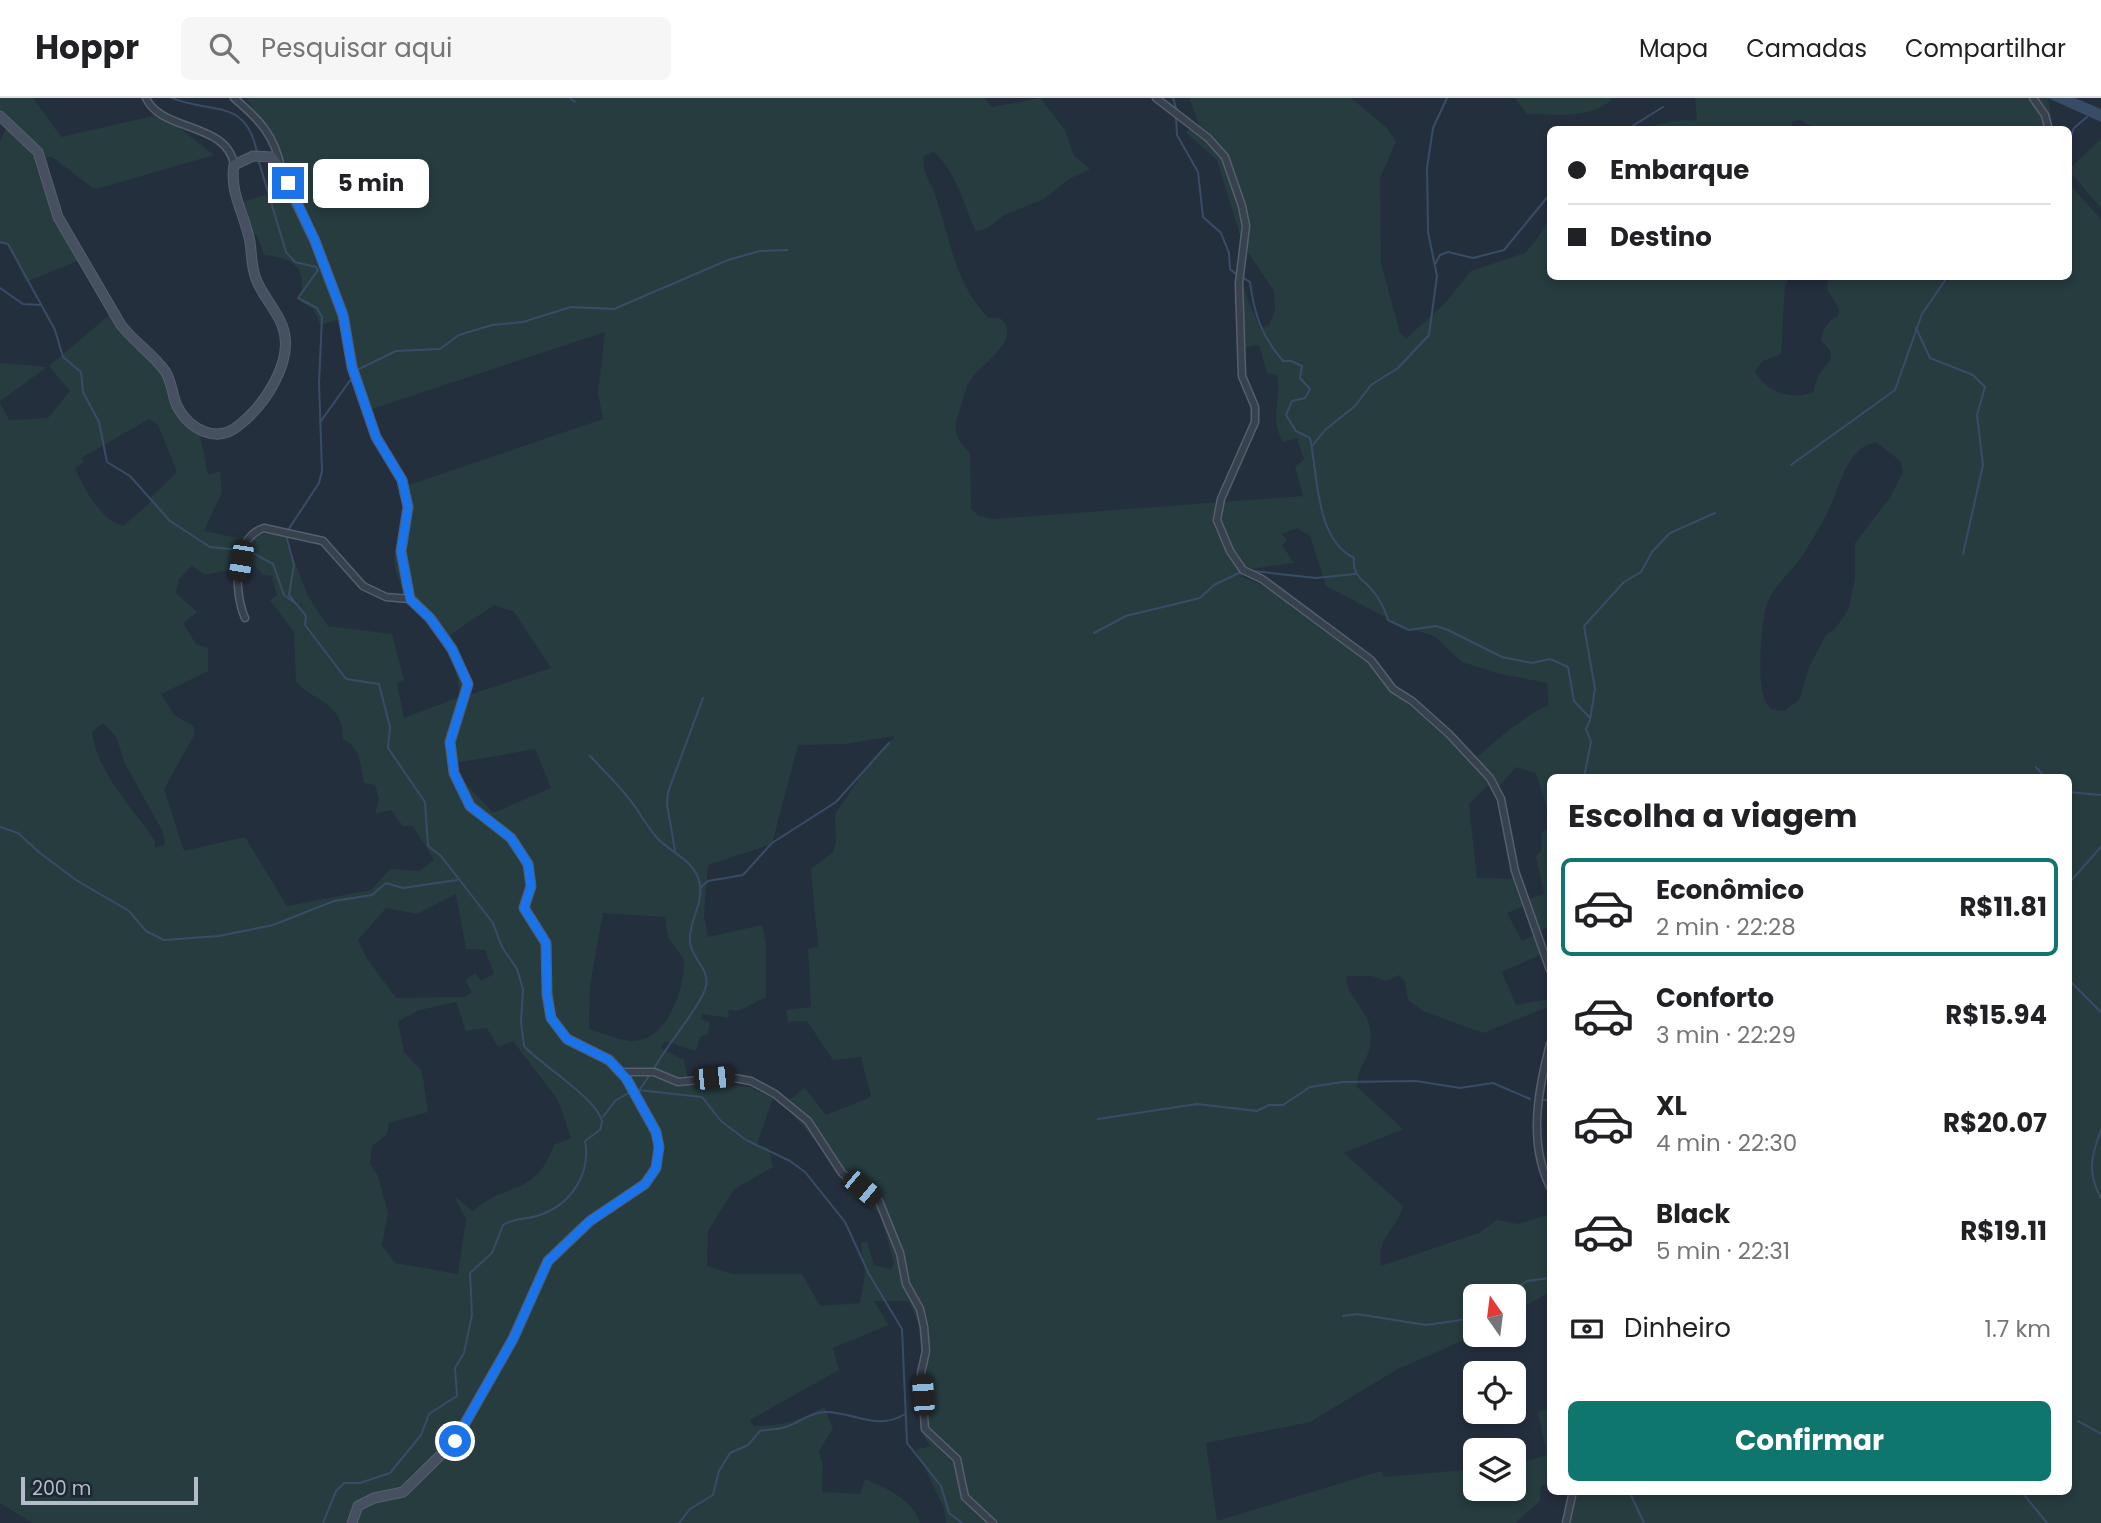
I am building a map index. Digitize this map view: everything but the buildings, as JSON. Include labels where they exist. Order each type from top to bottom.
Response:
[{"type":"street","points":[[0,116],[38,152],[58,217],[121,325],[163,368],[178,408],[190,423],[212,434],[225,434],[264,402],[274,384],[284,343],[284,329],[252,267],[250,242],[235,190],[234,164],[222,143],[160,113],[149,105],[146,98]]},
{"type":"street","points":[[234,98],[257,117],[272,136],[281,170]]},
{"type":"street","points":[[1156,98],[1208,138],[1225,157],[1246,226],[1239,283],[1242,376],[1255,407],[1255,422],[1221,499],[1217,520],[1230,551],[1243,570],[1262,579],[1371,660],[1392,689],[1412,701],[1449,734],[1490,778],[1501,799],[1515,871],[1547,962]]},
{"type":"street","points":[[2033,98],[2045,116],[2048,126]]},
{"type":"street","points":[[234,164],[257,156],[272,157],[315,241],[343,315],[352,367],[376,437],[402,480],[408,507],[401,551],[410,599],[430,618],[452,649],[468,684],[450,742],[454,773],[470,806],[511,838],[528,864],[531,886],[524,908],[546,943],[547,994],[551,1018],[567,1039],[609,1060],[620,1072],[656,1132],[659,1147],[656,1168],[645,1184],[590,1221],[548,1261],[513,1339],[455,1441],[403,1492],[374,1498],[358,1506],[352,1523]]},
{"type":"street","points":[[244,618],[237,594],[241,561],[247,540],[264,528],[323,541],[363,586],[386,597],[410,599]]},
{"type":"street","points":[[1547,1067],[1536,1105],[1540,1158],[1547,1178]]},
{"type":"street","points":[[620,1072],[654,1072],[678,1082],[729,1077],[751,1081],[775,1094],[808,1121],[842,1173],[879,1201],[900,1253],[906,1284],[920,1309],[924,1327],[926,1351],[921,1373],[925,1429],[957,1459],[965,1496],[993,1523]]},
{"type":"street","points":[[1566,1523],[1572,1495]]},
{"type":"green space","points":[[0,98],[33,98],[61,137],[162,114],[214,155],[100,188],[93,188],[52,157],[46,157],[51,202],[85,258],[26,282],[8,242],[0,244],[0,141],[10,121],[0,114]]},
{"type":"green space","points":[[246,98],[984,98],[992,107],[1040,98],[1065,130],[1074,156],[1090,169],[1069,179],[1044,199],[1004,215],[989,227],[976,232],[959,189],[942,160],[934,152],[924,156],[923,161],[955,260],[968,290],[988,318],[1000,318],[1006,326],[1004,343],[968,383],[956,428],[956,434],[970,453],[971,509],[979,516],[995,519],[1303,496],[1295,467],[1304,459],[1297,438],[1283,442],[1277,424],[1277,375],[1267,373],[1259,345],[1243,348],[1234,300],[1240,280],[1260,328],[1269,325],[1275,310],[1274,291],[1243,245],[1217,160],[1185,132],[1199,124],[1189,98],[1351,98],[1387,128],[1396,142],[1380,178],[1381,263],[1400,333],[1406,339],[1446,302],[1471,271],[1525,253],[1547,222],[1547,280],[1789,280],[1785,285],[1781,354],[1763,361],[1755,371],[1772,389],[1796,396],[1813,392],[1818,376],[1831,359],[1830,350],[1821,341],[1824,329],[1838,316],[1839,309],[1827,289],[1828,280],[2072,280],[2072,187],[2101,219],[2101,1523],[1566,1523],[1573,1495],[2072,1495],[2072,774],[1547,774],[1547,808],[1536,773],[1516,767],[1499,787],[1493,789],[1488,785],[1469,804],[1477,878],[1518,879],[1526,900],[1544,894],[1536,856],[1541,851],[1542,832],[1547,830],[1547,927],[1538,933],[1526,905],[1507,913],[1522,941],[1536,934],[1542,954],[1502,972],[1516,1005],[1547,1000],[1547,1007],[1483,1033],[1423,1011],[1408,1000],[1405,982],[1399,975],[1386,981],[1372,976],[1347,976],[1348,987],[1367,1018],[1371,1035],[1369,1051],[1357,1087],[1403,1129],[1344,1153],[1403,1206],[1381,1248],[1381,1266],[1479,1233],[1497,1220],[1518,1224],[1547,1215],[1547,1294],[1526,1305],[1526,1284],[1463,1284],[1463,1340],[1396,1370],[1310,1422],[1206,1443],[1217,1521],[1381,1471],[1384,1477],[1463,1470],[1463,1501],[1526,1501],[1526,1461],[1547,1455],[1547,1485],[1541,1485],[1540,1501],[1515,1523],[946,1523],[944,1508],[916,1450],[930,1446],[923,1432],[920,1416],[920,1338],[908,1301],[874,1301],[889,1325],[833,1348],[839,1370],[750,1420],[753,1426],[782,1424],[824,1407],[833,1428],[819,1451],[823,1466],[822,1492],[860,1494],[865,1479],[905,1501],[920,1523],[32,1523],[0,1503],[0,403],[9,420],[48,418],[70,391],[49,366],[114,311],[140,346],[162,360],[169,371],[176,406],[198,425],[208,475],[220,471],[222,492],[204,531],[233,537],[283,532],[308,596],[328,626],[392,634],[404,680],[397,683],[404,718],[459,697],[458,679],[453,663],[411,603],[396,572],[395,553],[402,524],[406,486],[603,419],[598,393],[605,332],[369,410],[343,318],[321,325],[313,309],[301,302],[302,278],[296,266],[284,259],[264,255],[257,235],[250,233],[238,203],[286,189],[270,134]],"holes":[[[149,419],[158,425],[177,472],[149,499],[151,502],[123,526],[115,523],[100,510],[88,494],[75,468],[84,462],[81,458]],[[1876,442],[1900,461],[1903,472],[1889,499],[1855,543],[1855,579],[1848,610],[1835,629],[1826,635],[1810,665],[1799,700],[1784,711],[1774,710],[1769,707],[1762,688],[1761,643],[1766,607],[1772,593],[1803,555],[1817,532],[1851,460],[1866,446]],[[1297,528],[1310,536],[1326,586],[1402,626],[1434,636],[1462,662],[1500,674],[1547,683],[1549,705],[1520,722],[1473,761],[1391,689],[1377,670],[1339,639],[1267,587],[1242,577],[1244,570],[1294,563],[1282,545],[1287,541],[1282,534]],[[192,566],[205,575],[255,566],[263,575],[272,576],[277,595],[270,600],[294,632],[296,682],[336,714],[342,726],[343,739],[353,747],[359,758],[364,783],[375,785],[379,799],[375,814],[391,810],[403,826],[413,826],[434,860],[419,871],[390,869],[371,890],[287,906],[245,837],[184,851],[164,789],[195,734],[193,726],[174,715],[161,694],[208,671],[208,648],[196,644],[183,623],[197,612],[176,593],[179,579]],[[494,605],[514,612],[551,668],[469,695],[447,637]],[[103,723],[117,738],[124,762],[163,832],[165,845],[155,848],[155,841],[117,790],[101,762],[92,732]],[[895,736],[873,758],[835,814],[836,841],[833,852],[811,869],[818,947],[808,949],[811,1007],[786,1010],[788,1022],[807,1021],[833,1060],[861,1057],[871,1097],[826,1115],[805,1088],[786,1102],[790,1111],[818,1144],[850,1195],[880,1213],[894,1263],[891,1269],[874,1265],[867,1242],[861,1243],[865,1274],[860,1303],[820,1306],[802,1274],[733,1274],[707,1266],[708,1231],[734,1189],[773,1167],[769,1149],[757,1144],[773,1098],[749,1087],[689,1084],[684,1060],[661,1048],[665,1041],[696,1051],[700,1037],[708,1034],[710,1022],[701,1019],[702,1014],[729,1018],[728,1010],[738,1011],[766,997],[766,945],[762,925],[708,937],[704,916],[708,865],[772,844],[798,745],[845,744]],[[535,749],[551,788],[493,813],[466,784],[455,763]],[[456,894],[466,949],[485,950],[494,974],[481,981],[475,973],[465,980],[472,992],[465,997],[396,998],[366,957],[358,940],[386,908],[417,914]],[[603,913],[665,917],[668,937],[684,960],[683,972],[677,999],[664,1023],[655,1033],[644,1039],[631,1041],[589,1029],[590,985]],[[456,1002],[466,1031],[487,1028],[498,1047],[513,1041],[558,1100],[571,1138],[554,1145],[546,1162],[529,1181],[485,1201],[473,1211],[454,1196],[466,1219],[458,1274],[395,1263],[382,1245],[388,1213],[378,1176],[370,1164],[372,1146],[387,1134],[389,1123],[428,1112],[422,1071],[404,1052],[398,1021],[420,1010]]]},
{"type":"green space","points":[[1515,98],[1613,98],[1595,110],[1561,115],[1527,114]]},
{"type":"green space","points":[[1695,98],[2048,98],[2053,126],[1811,126],[1800,120],[1793,121],[1791,126],[1654,126],[1673,121],[1697,120]]},
{"type":"green space","points":[[2101,139],[2101,208],[2072,175],[2072,166]]},
{"type":"green space","points":[[0,363],[47,367],[0,401]]},
{"type":"green space","points":[[1547,1408],[1547,1455],[1538,1412]]},
{"type":"water","points":[[2048,98],[2075,98],[2101,109],[2101,122]]},
{"type":"waterway","points":[[172,98],[226,111],[236,116],[245,123],[257,153]]},
{"type":"waterway","points":[[570,98],[575,102]]},
{"type":"waterway","points":[[1173,98],[1177,111]]},
{"type":"waterway","points":[[1313,445],[1325,430],[1355,406],[1371,385],[1398,368],[1429,335],[1437,276],[1428,232],[1427,168],[1433,128],[1447,98]]},
{"type":"waterway","points":[[1632,126],[1663,107]]},
{"type":"waterway","points":[[1176,117],[1177,135],[1198,172],[1203,217],[1221,233],[1229,253],[1230,269],[1237,275]]},
{"type":"waterway","points":[[2072,133],[2074,128],[2087,117]]},
{"type":"waterway","points":[[258,159],[286,252],[295,262],[316,267],[318,270],[298,298],[317,308],[322,317],[319,383],[322,471],[319,483],[288,530]]},
{"type":"waterway","points":[[1435,264],[1440,255],[1448,252],[1473,258],[1504,250],[1547,198]]},
{"type":"waterway","points":[[0,242],[8,244],[55,330],[63,357],[81,372],[83,392],[99,422],[107,462],[130,476],[170,521],[210,547],[240,550]]},
{"type":"waterway","points":[[359,369],[396,351],[440,349],[459,335],[492,325],[523,322],[571,307],[614,309],[728,260],[760,251],[787,250]]},
{"type":"waterway","points":[[1242,277],[1250,282],[1257,315],[1270,343],[1283,361],[1302,366],[1300,378],[1310,389],[1305,398],[1292,401],[1286,415],[1296,431],[1310,438],[1320,505],[1332,536],[1341,549],[1354,558],[1355,570],[1373,590],[1388,620],[1409,630],[1436,626],[1502,657],[1532,663],[1550,659],[1568,667],[1574,701],[1590,718]]},
{"type":"waterway","points":[[1791,465],[1895,390],[1922,314],[1945,280]]},
{"type":"waterway","points":[[0,288],[23,304],[41,305]]},
{"type":"waterway","points":[[1916,328],[1930,358],[1973,375],[1985,387],[1977,415],[1983,465],[1963,554]]},
{"type":"waterway","points":[[321,421],[351,379]]},
{"type":"waterway","points":[[1585,774],[1591,742],[1586,729],[1595,689],[1584,626],[1624,582],[1641,572],[1652,552],[1670,533],[1715,513]]},
{"type":"waterway","points":[[286,535],[294,565],[289,595],[306,616],[305,625],[346,679],[379,684],[390,727],[388,748],[425,802],[428,846],[441,856],[493,923],[502,947],[517,969],[523,989],[521,1022],[524,1046],[591,1103],[602,1122],[600,1130],[585,1141],[582,1176],[570,1195],[551,1210],[503,1225],[492,1253],[470,1273],[472,1315],[464,1353],[455,1368],[457,1396],[429,1414],[421,1435],[390,1473],[360,1483],[344,1483],[336,1491],[323,1523]]},
{"type":"waterway","points":[[251,552],[273,564],[284,595],[295,603]]},
{"type":"waterway","points":[[1253,571],[1316,578],[1355,574]]},
{"type":"waterway","points":[[1094,633],[1126,616],[1200,598],[1214,585],[1241,572]]},
{"type":"waterway","points":[[675,851],[667,804],[668,792],[703,698]]},
{"type":"waterway","points":[[701,887],[708,881],[743,875],[772,843],[836,802],[889,743]]},
{"type":"waterway","points":[[590,756],[626,794],[658,839],[689,864],[700,885],[690,942],[705,974],[706,986],[698,1003],[655,1067]]},
{"type":"waterway","points":[[2036,767],[2042,774]]},
{"type":"waterway","points":[[2072,792],[2101,795]]},
{"type":"waterway","points":[[0,827],[18,833],[76,880],[129,911],[146,931],[164,940],[219,936],[273,925],[334,901],[372,895],[386,883],[403,888],[457,880]]},
{"type":"waterway","points":[[2072,880],[2101,847]]},
{"type":"waterway","points":[[2072,983],[2101,1012]]},
{"type":"waterway","points":[[640,1089],[649,1076]]},
{"type":"waterway","points":[[1098,1119],[1197,1104],[1257,1111],[1269,1105],[1283,1105],[1310,1087],[1342,1082],[1416,1081],[1460,1088],[1493,1083],[1530,1099]]},
{"type":"waterway","points":[[638,1090],[702,1097],[721,1121],[746,1140],[790,1161],[805,1172],[845,1222],[869,1274],[902,1329],[907,1443],[941,1486],[949,1513],[962,1523]]},
{"type":"waterway","points":[[603,1117],[615,1101],[630,1092]]},
{"type":"waterway","points":[[2101,1130],[2092,1164],[2094,1180],[2101,1198]]},
{"type":"waterway","points":[[1522,1284],[1547,1278]]},
{"type":"waterway","points":[[1343,1316],[1357,1314],[1426,1325],[1463,1320]]},
{"type":"waterway","points":[[679,1523],[690,1509],[713,1495],[719,1471],[730,1453],[748,1445],[760,1431],[779,1429],[824,1412],[874,1421],[894,1419],[905,1414]]},
{"type":"waterway","points":[[2078,1421],[2101,1434]]},
{"type":"waterway","points":[[1631,1495],[1644,1523]]},
{"type":"waterway","points":[[2024,1495],[2047,1523]]},
{"type":"route","points":[[288,183],[315,241],[343,315],[352,367],[376,437],[402,480],[408,507],[408,524],[401,551],[410,599],[430,618],[452,649],[468,684],[460,717],[450,742],[454,773],[470,806],[511,838],[528,864],[531,886],[524,908],[534,928],[546,943],[547,994],[551,1018],[567,1039],[609,1060],[626,1078],[656,1132],[659,1147],[656,1168],[645,1184],[590,1221],[548,1261],[513,1339],[455,1441]]}]
